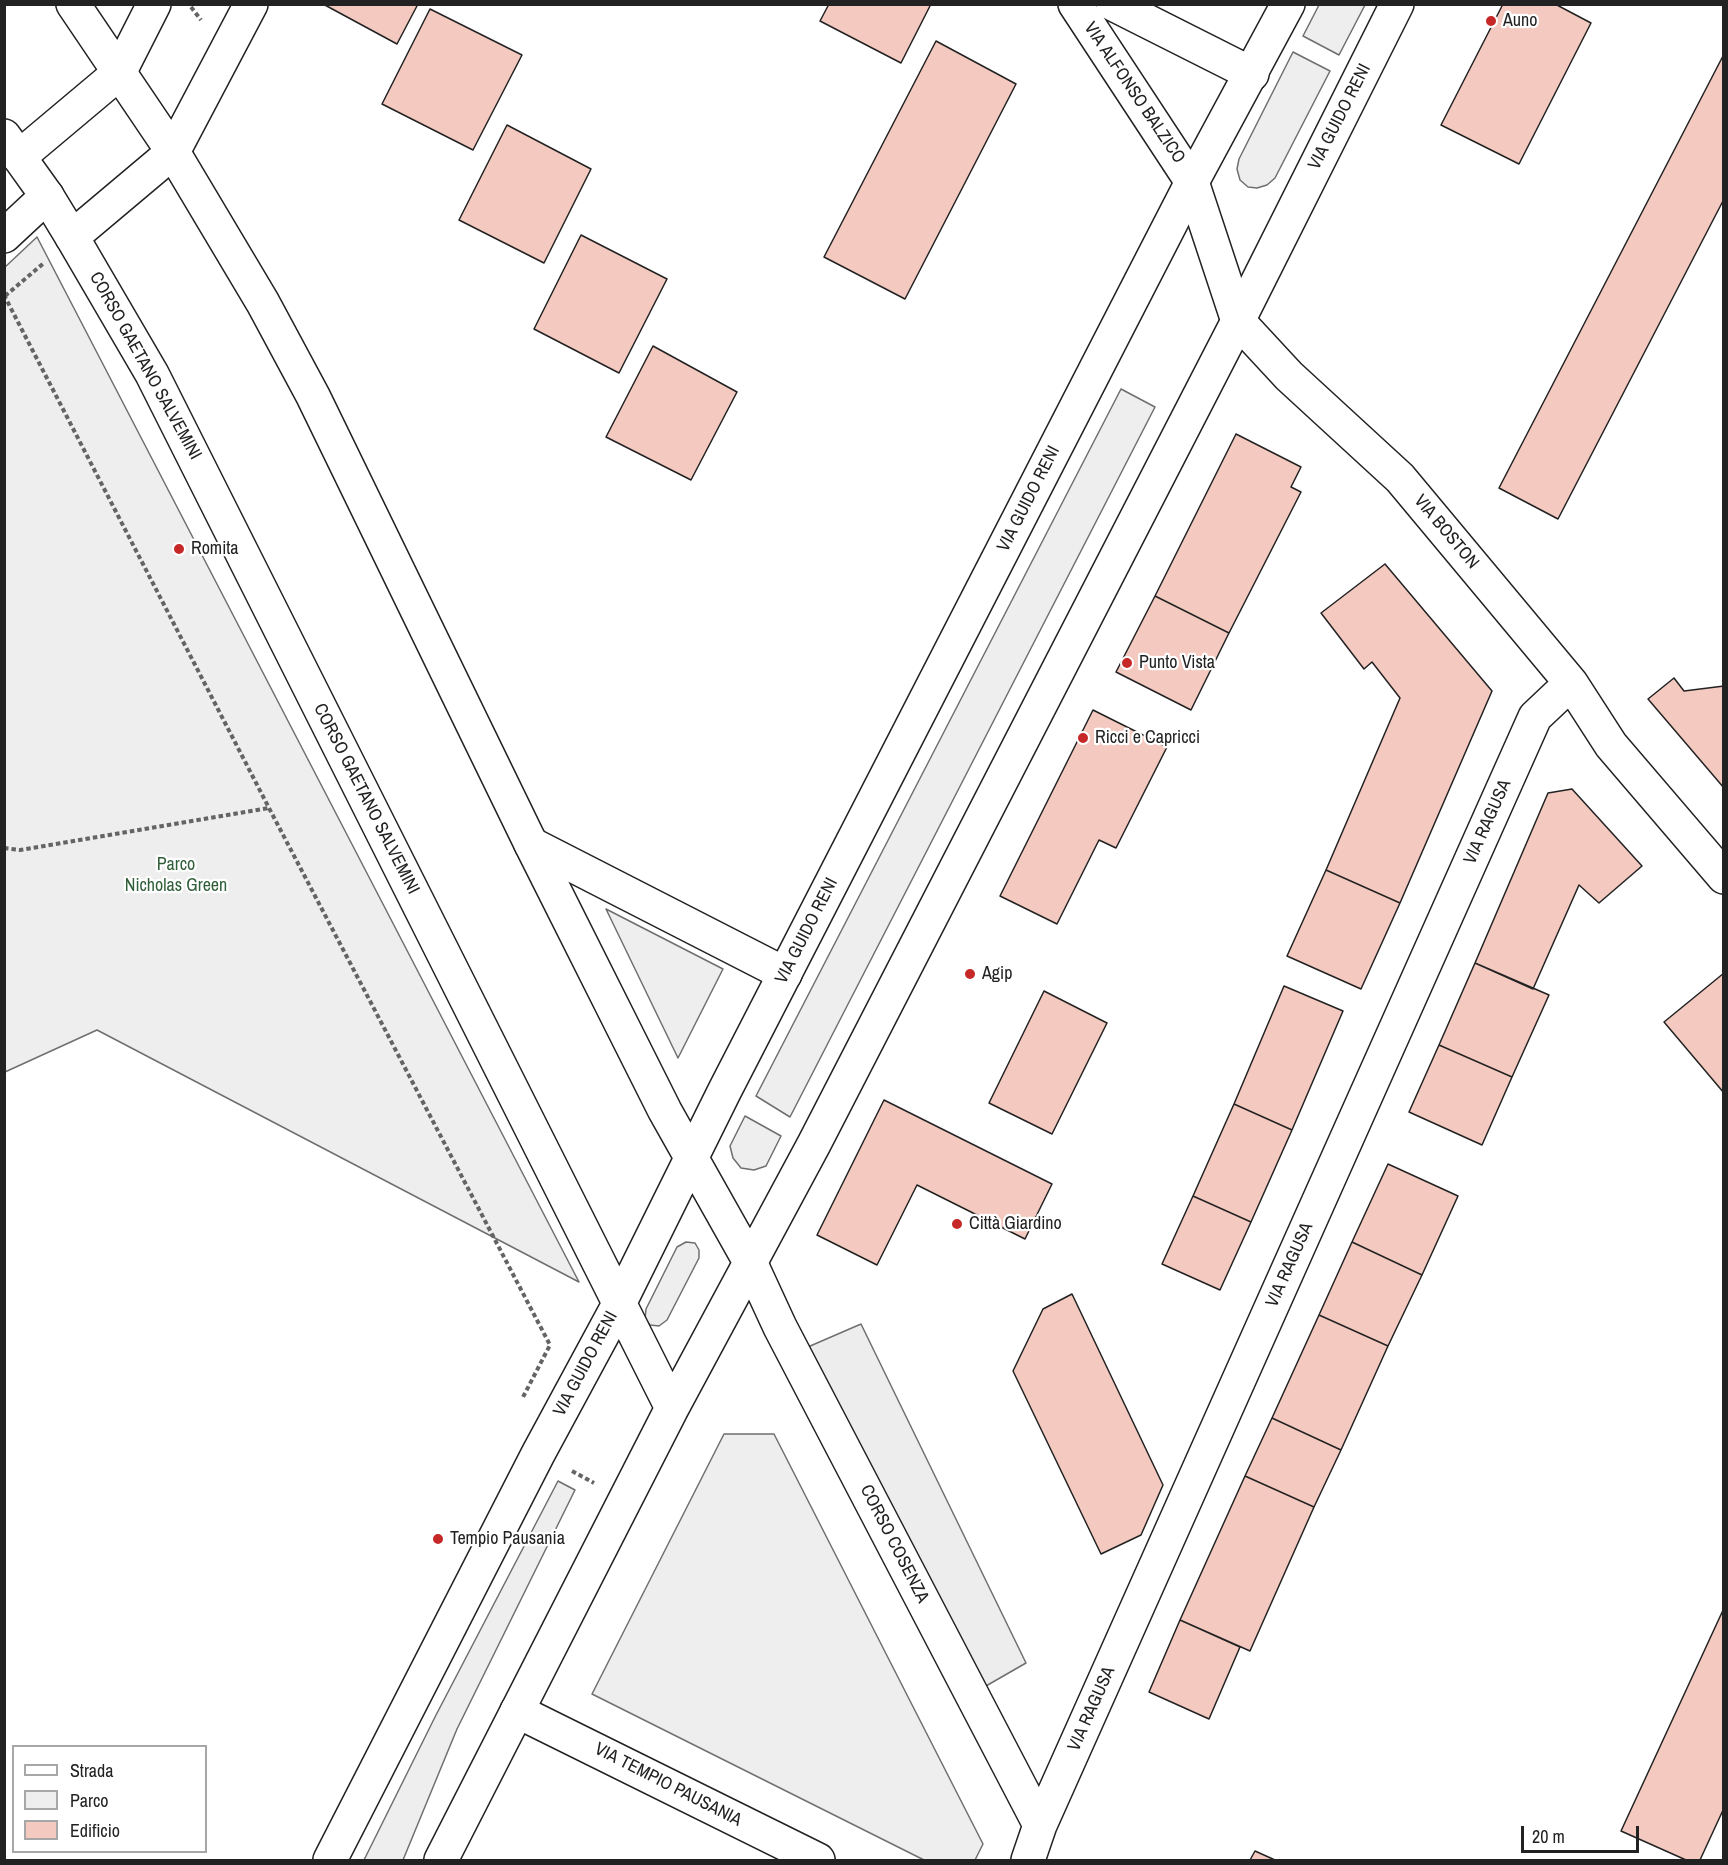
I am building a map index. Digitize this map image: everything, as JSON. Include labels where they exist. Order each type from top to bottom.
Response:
[{"type":"street","points":[[73,4],[173,152],[263,303],[313,396],[531,844],[691,1159],[750,1262]]},
{"type":"street","points":[[12,146],[118,73],[154,4]]},
{"type":"street","points":[[72,237],[173,152],[251,4]]},
{"type":"street","name":"VIA ALFONSO BALZICO","points":[[1075,4],[1192,182]]},
{"type":"street","name":"VIA ALFONSO BALZICO","points":[[1113,4],[1252,74]]},
{"type":"street","name":"VIA GUIDO RENI","points":[[330,1860],[538,1454],[619,1304],[691,1159],[1192,182],[1288,4]]},
{"type":"street","name":"VIA GUIDO RENI","points":[[441,1860],[672,1408],[814,1144],[1238,321],[1397,4]]},
{"type":"street","name":"CORSO GAETANO SALVEMINI","points":[[12,146],[47,196],[152,374],[672,1408]]},
{"type":"street","name":"VIA BOSTON","points":[[1192,182],[1238,321],[1289,376],[1400,478],[1571,683],[1611,744],[1724,877]]},
{"type":"street","points":[[4,236],[47,196]]},
{"type":"street","name":"VIA RAGUSA","points":[[1028,1860],[1040,1825],[1535,717],[1571,683]]},
{"type":"street","points":[[531,844],[785,975]]},
{"type":"street","name":"CORSO COSENZA","points":[[750,1262],[780,1327],[1040,1825]]},
{"type":"street","name":"VIA TEMPIO PAUSANIA","points":[[517,1711],[818,1860]]},
{"type":"path","points":[[72,237],[5,296],[550,1345],[518,1407]]},
{"type":"path","points":[[4,848],[20,850],[269,808]]},
{"type":"path","points":[[538,1454],[626,1499]]},
{"type":"green space","points":[[1319,5],[1365,5],[1339,55],[1303,36]]},
{"type":"green space","points":[[1293,52],[1330,71],[1275,178],[1267,185],[1257,188],[1248,187],[1240,180],[1237,169],[1239,159]]},
{"type":"green space","name":"Parco Nicholas Green","points":[[37,237],[579,1282],[97,1030],[5,1072],[4,268]]},
{"type":"green space","points":[[1121,389],[1155,407],[790,1117],[756,1096]]},
{"type":"green space","points":[[606,909],[723,969],[678,1058]]},
{"type":"green space","points":[[745,1116],[781,1136],[766,1166],[754,1170],[741,1168],[733,1158],[730,1146]]},
{"type":"green space","points":[[686,1242],[695,1243],[699,1250],[699,1258],[667,1320],[659,1326],[650,1325],[645,1319],[646,1309],[677,1247]]},
{"type":"green space","points":[[724,1434],[774,1434],[983,1844],[975,1860],[924,1860],[592,1694]]},
{"type":"green space","points":[[558,1481],[575,1490],[457,1729],[403,1860],[364,1860],[435,1717]]},
{"type":"shaded area","points":[[861,1324],[1026,1663],[972,1694],[794,1353]]},
{"type":"building","points":[[323,4],[418,4],[397,44]]},
{"type":"building","points":[[829,4],[931,4],[901,63],[820,21]]},
{"type":"building","points":[[1503,4],[1555,4],[1591,23],[1519,164],[1441,125]]},
{"type":"building","points":[[430,9],[522,55],[473,150],[382,104]]},
{"type":"building","points":[[936,41],[1016,84],[905,299],[824,257]]},
{"type":"building","points":[[1724,54],[1724,199],[1558,519],[1499,488]]},
{"type":"building","points":[[507,125],[591,169],[544,263],[459,220]]},
{"type":"building","points":[[581,235],[667,279],[619,373],[534,329]]},
{"type":"building","points":[[653,346],[737,392],[691,480],[606,437]]},
{"type":"building","points":[[1236,434],[1301,467],[1291,487],[1301,492],[1229,633],[1155,596]]},
{"type":"building","points":[[1385,564],[1492,691],[1400,903],[1326,870],[1400,698],[1372,662],[1364,669],[1321,613]]},
{"type":"building","points":[[1155,596],[1229,633],[1191,710],[1116,672]]},
{"type":"building","points":[[1674,678],[1684,691],[1724,686],[1724,788],[1648,699]]},
{"type":"building","points":[[1093,710],[1167,747],[1116,848],[1099,840],[1057,924],[1000,896]]},
{"type":"building","points":[[1572,789],[1642,866],[1599,903],[1579,885],[1533,989],[1475,963],[1548,793]]},
{"type":"building","points":[[1326,870],[1400,903],[1361,989],[1287,956]]},
{"type":"building","points":[[1475,963],[1549,995],[1512,1077],[1439,1045]]},
{"type":"building","points":[[1724,973],[1724,1093],[1664,1022]]},
{"type":"building","points":[[1284,986],[1343,1011],[1292,1130],[1234,1104]]},
{"type":"building","points":[[1044,991],[1107,1023],[1052,1134],[989,1103]]},
{"type":"building","points":[[1439,1045],[1512,1077],[1482,1145],[1409,1112]]},
{"type":"building","points":[[884,1100],[1052,1184],[1025,1239],[917,1185],[877,1265],[817,1235]]},
{"type":"building","points":[[1234,1104],[1292,1130],[1251,1222],[1193,1196]]},
{"type":"building","points":[[1388,1164],[1458,1196],[1422,1275],[1352,1242]]},
{"type":"building","points":[[1193,1196],[1251,1222],[1220,1290],[1162,1264]]},
{"type":"building","points":[[1352,1242],[1422,1275],[1388,1346],[1319,1315]]},
{"type":"building","points":[[1072,1294],[1163,1485],[1141,1535],[1101,1554],[1013,1371],[1043,1309]]},
{"type":"building","points":[[1319,1315],[1388,1346],[1341,1450],[1272,1418]]},
{"type":"building","points":[[1272,1418],[1341,1450],[1314,1507],[1245,1476]]},
{"type":"building","points":[[1245,1476],[1314,1507],[1250,1651],[1180,1620]]},
{"type":"building","points":[[1724,1608],[1724,1808],[1700,1860],[1686,1860],[1621,1831]]},
{"type":"building","points":[[1180,1620],[1240,1647],[1209,1719],[1149,1692]]},
{"type":"building","points":[[1255,1851],[1275,1860],[1250,1860]]},
{"type":"place","name":"Auno","points":[[1491,21]]},
{"type":"place","name":"Romita","points":[[179,549]]},
{"type":"place","name":"Punto Vista","points":[[1127,663]]},
{"type":"place","name":"Ricci e Capricci","points":[[1083,738]]},
{"type":"place","name":"Agip","points":[[970,974]]},
{"type":"place","name":"Città Giardino","points":[[957,1224]]},
{"type":"place","name":"Tempio Pausania","points":[[438,1539]]}]
